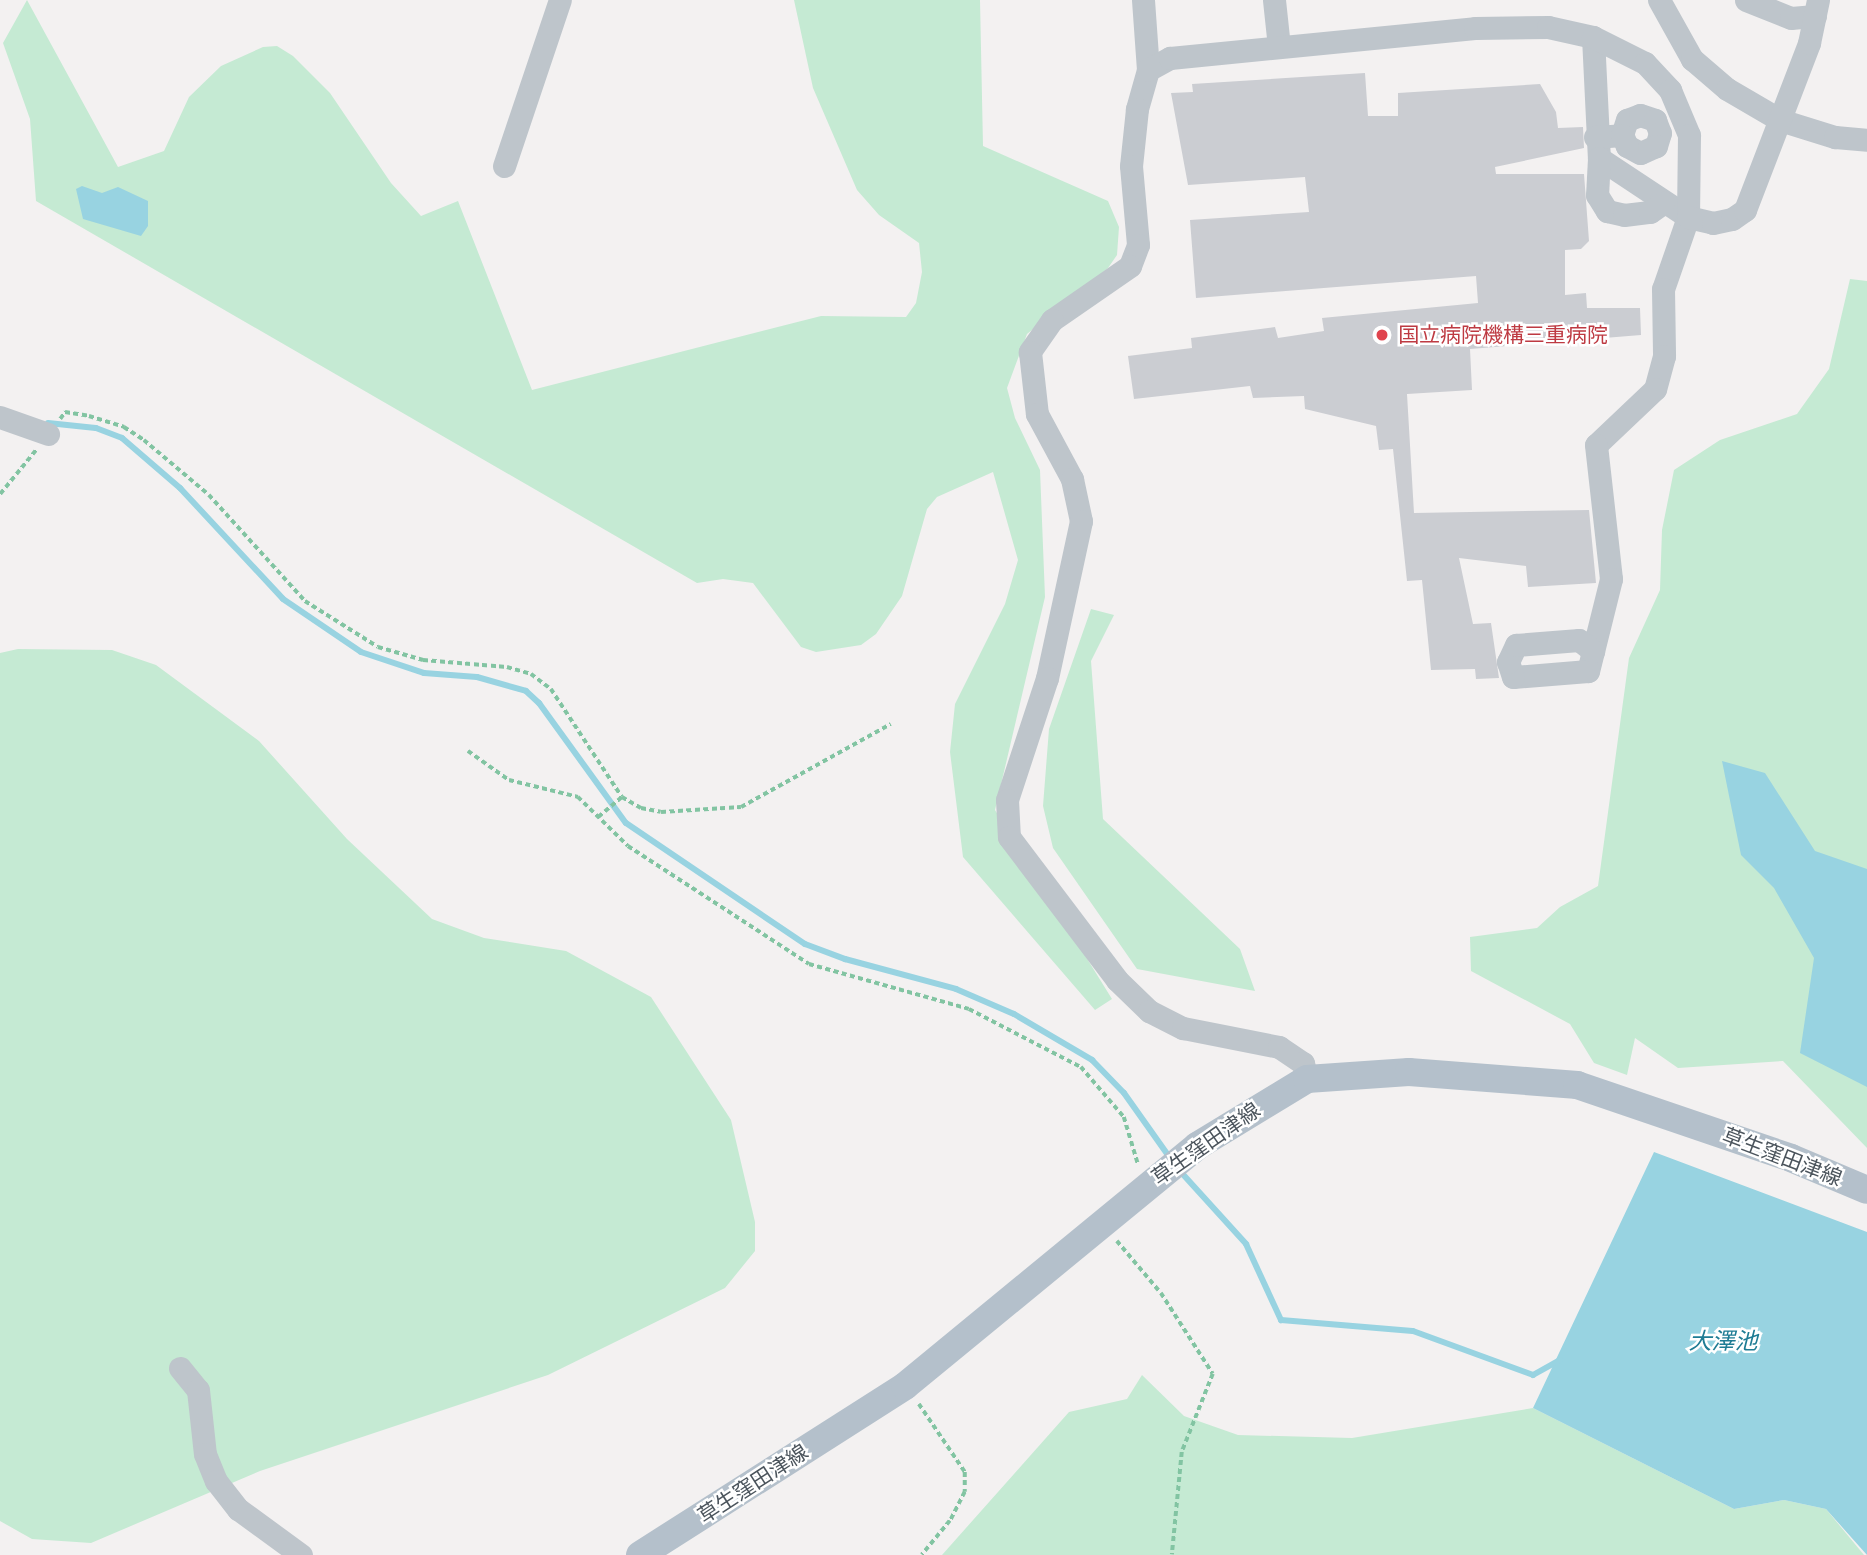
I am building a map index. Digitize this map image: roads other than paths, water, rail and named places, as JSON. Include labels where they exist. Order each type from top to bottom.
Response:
[{"type":"main road","name":"草生窪田津線","points":[[640,1555],[905,1386],[1166,1170],[1230,1122],[1307,1079],[1409,1072],[1577,1085],[1791,1158],[1867,1190]]},
{"type":"street","points":[[504,166],[560,0]]},
{"type":"street","points":[[1143,0],[1148,70],[1137,109],[1131,166],[1138,245],[1130,266],[1052,320],[1030,352],[1037,414],[1072,479],[1081,521],[1047,678],[1007,800],[1009,837],[1117,980],[1149,1011],[1183,1028],[1279,1047],[1298,1058],[1307,1079]]},
{"type":"street","points":[[1274,0],[1279,47]]},
{"type":"street","points":[[1659,0],[1692,60],[1727,89],[1780,120],[1835,137],[1867,140]]},
{"type":"street","points":[[1746,0],[1791,18],[1817,8]]},
{"type":"street","points":[[1597,147],[1662,203],[1688,217],[1713,223],[1740,215],[1780,120],[1817,8]]},
{"type":"street","points":[[1148,70],[1170,58],[1475,28],[1548,27],[1593,37],[1646,63],[1679,104],[1689,135],[1688,217],[1663,289],[1664,356],[1655,389],[1596,445],[1611,579],[1593,651]]},
{"type":"street","points":[[1593,37],[1597,195],[1607,211],[1624,215],[1650,212],[1662,203]]},
{"type":"street","points":[[1597,147],[1622,135]]},
{"type":"street","points":[[0,417],[48,434]]},
{"type":"street","points":[[180,1368],[198,1390],[205,1454],[216,1481],[238,1509],[301,1555]]},
{"type":"water","points":[[82,186],[102,193],[118,187],[148,201],[148,226],[141,236],[83,219],[76,189]]},
{"type":"water","points":[[1722,761],[1765,773],[1815,851],[1867,869],[1867,1087],[1800,1053],[1814,958],[1774,888],[1741,855]]},
{"type":"water","name":"大澤池","points":[[1654,1152],[1867,1232],[1867,1555],[1826,1509],[1784,1500],[1734,1509],[1533,1408]]},
{"type":"waterway","points":[[48,423],[96,428],[122,438],[180,488],[283,599],[361,652],[424,673],[477,677],[526,691],[539,703],[626,823],[805,944],[845,959],[956,989],[1014,1014],[1092,1060],[1124,1093],[1170,1158]]},
{"type":"waterway","points":[[1179,1170],[1246,1244],[1281,1320],[1413,1331],[1533,1375],[1560,1360]]},
{"type":"place","name":"国立病院機構三重病院","points":[[1382,335]]}]
